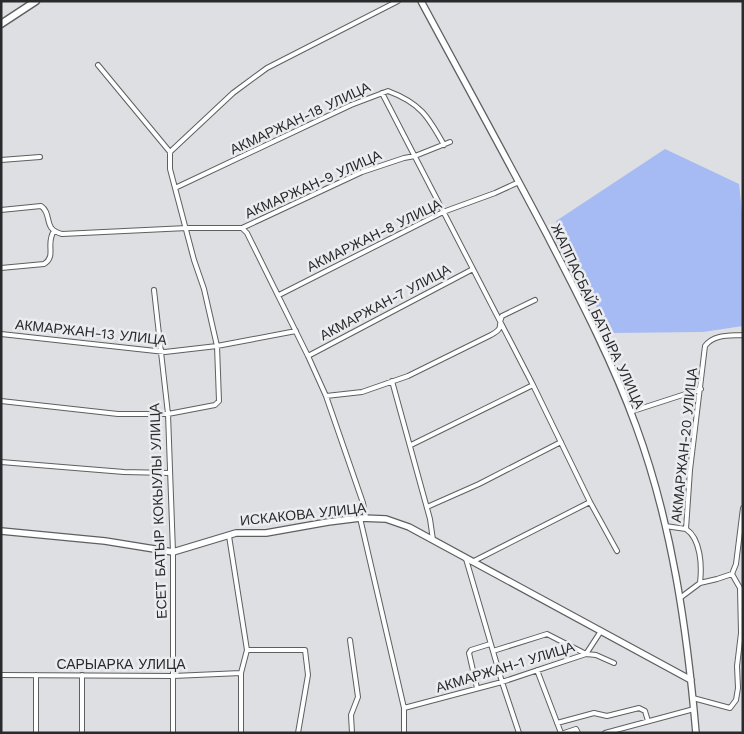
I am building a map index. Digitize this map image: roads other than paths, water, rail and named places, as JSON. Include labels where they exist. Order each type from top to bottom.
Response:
[{"type":"main road","points":[[1,24],[36,1]]},
{"type":"main road","points":[[421,1],[460,73]]},
{"type":"main road","points":[[425,1],[460,73]]},
{"type":"main road","name":"ЖАППАСБАЙ БАТЫРА УЛИЦА","points":[[460,73],[571,281],[615,375],[630,412],[656,488],[672,553],[691,680],[696,733]]},
{"type":"main road","name":"ИСКАКОВА УЛИЦА","points":[[1,531],[105,541],[174,552],[236,533],[266,533],[363,518],[396,522],[433,540],[691,680]]},
{"type":"street","points":[[170,152],[233,94],[267,68],[398,1]]},
{"type":"street","points":[[1,401],[118,414],[168,414],[198,409],[218,403],[220,386],[217,346],[204,289],[194,260],[170,169],[170,152],[98,65]]},
{"type":"street","name":"АКМАРЖАН-18 УЛИЦА","points":[[175,188],[351,106],[388,91],[406,97],[426,115],[444,145]]},
{"type":"street","points":[[382,93],[500,320],[590,502],[617,552]]},
{"type":"street","name":"АКМАРЖАН-9 УЛИЦА","points":[[242,228],[362,172],[415,156],[450,142]]},
{"type":"street","points":[[1,160],[40,157]]},
{"type":"street","name":"АКМАРЖАН-8 УЛИЦА","points":[[279,295],[443,212],[481,199],[518,182]]},
{"type":"street","points":[[1,210],[41,206],[46,211],[49,225],[54,231],[62,234],[187,228],[242,228],[246,233],[279,295],[326,396],[363,504],[363,518],[404,708],[404,733]]},
{"type":"street","points":[[1,268],[44,264],[49,261],[51,255],[49,239],[54,231]]},
{"type":"street","name":"АКМАРЖАН-7 УЛИЦА","points":[[308,356],[473,269]]},
{"type":"street","name":"ЕСЕТ БАТЫР КОКЫУЛЫ УЛИЦА","points":[[154,290],[168,414],[174,552],[173,733]]},
{"type":"street","points":[[326,396],[362,392],[427,368],[499,331],[502,316],[535,300]]},
{"type":"street","name":"АКМАРЖАН-13 УЛИЦА","points":[[1,334],[161,352],[217,346],[296,331]]},
{"type":"street","name":"АКМАРЖАН-20 УЛИЦА","points":[[700,583],[701,573],[696,542],[692,533],[686,529],[690,470],[705,346],[715,337],[743,335]]},
{"type":"street","points":[[392,381],[427,507],[433,540]]},
{"type":"street","points":[[410,445],[533,385]]},
{"type":"street","points":[[630,412],[701,389]]},
{"type":"street","points":[[427,507],[479,484],[561,442]]},
{"type":"street","points":[[1,462],[124,472],[170,473]]},
{"type":"street","points":[[519,733],[492,651],[469,560],[590,502]]},
{"type":"street","points":[[680,598],[700,583],[717,580],[732,574],[736,564],[743,508]]},
{"type":"street","points":[[665,526],[686,529]]},
{"type":"street","points":[[229,536],[247,650],[241,673],[241,733]]},
{"type":"street","points":[[693,698],[730,708],[736,700],[738,688],[737,666],[741,633],[740,588],[732,574]]},
{"type":"street","name":"АКМАРЖАН-1 УЛИЦА","points":[[404,708],[502,682],[586,654],[600,631]]},
{"type":"street","points":[[492,651],[547,634],[586,654],[596,655],[614,663]]},
{"type":"street","points":[[350,640],[358,697],[351,715],[352,733]]},
{"type":"street","points":[[477,688],[469,653],[471,650],[490,644]]},
{"type":"street","points":[[247,650],[305,650],[308,675],[298,733]]},
{"type":"street","points":[[537,670],[562,733],[577,731],[573,719]]},
{"type":"street","name":"САРЫАРКА УЛИЦА","points":[[1,675],[173,676],[241,673]]},
{"type":"street","points":[[36,675],[36,733]]},
{"type":"street","points":[[82,675],[82,733]]},
{"type":"street","points":[[557,723],[594,713],[607,716],[639,708],[645,711],[648,721]]},
{"type":"street","points":[[605,733],[694,709]]}]
